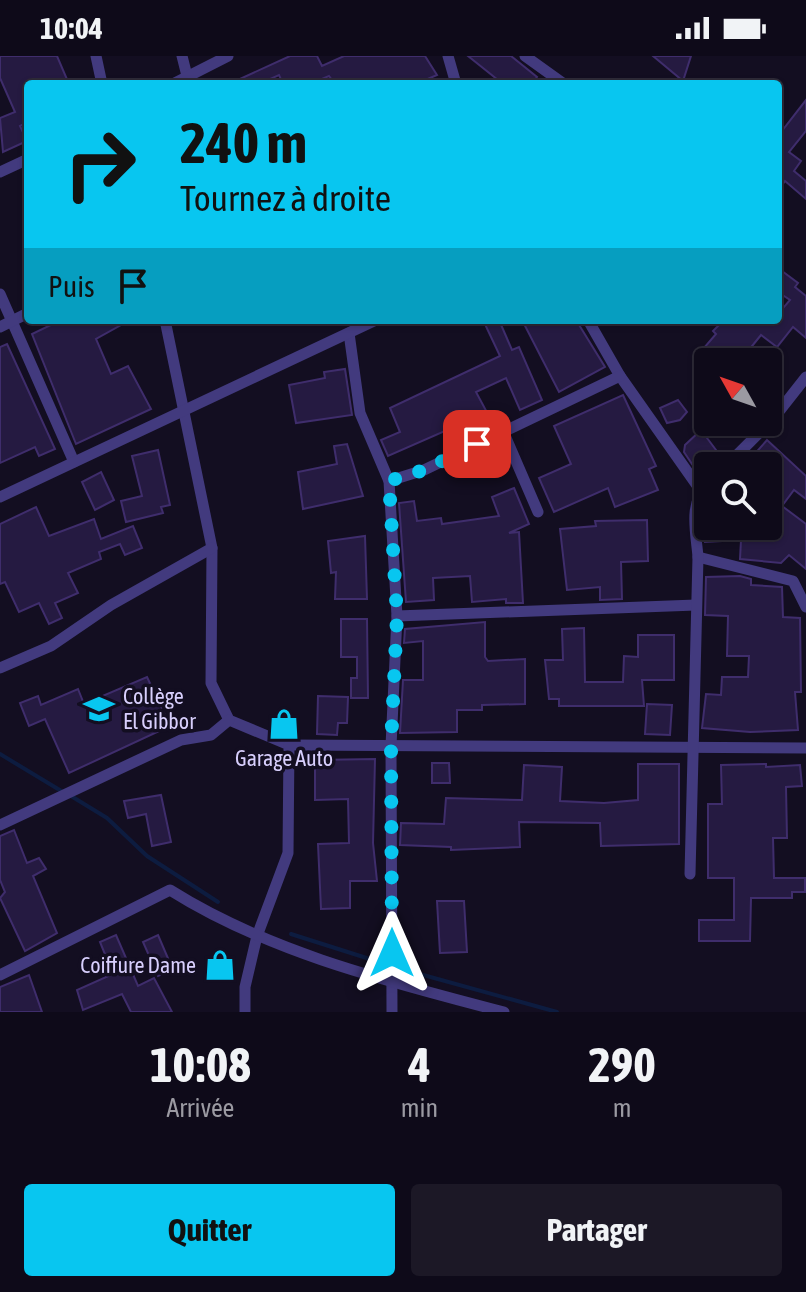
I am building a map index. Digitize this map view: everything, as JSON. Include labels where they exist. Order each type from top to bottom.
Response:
[{"type":"street","points":[[96,56],[101,80]]},
{"type":"street","points":[[182,56],[187,76]]},
{"type":"street","points":[[180,80],[228,56]]},
{"type":"street","points":[[525,56],[558,80]]},
{"type":"street","points":[[450,57],[455,80]]},
{"type":"street","points":[[0,172],[24,161]]},
{"type":"street","points":[[0,294],[74,462]]},
{"type":"street","points":[[0,327],[24,315]]},
{"type":"street","points":[[166,324],[212,548],[211,683],[229,720],[289,745],[806,745]]},
{"type":"street","points":[[0,497],[368,324]]},
{"type":"street","points":[[590,324],[620,376],[694,473]]},
{"type":"street","points":[[349,333],[360,413],[389,481],[397,616],[391,746],[392,1012]]},
{"type":"street","points":[[389,481],[424,470],[620,376]]},
{"type":"street","points":[[740,452],[773,419],[806,377]]},
{"type":"street","points":[[503,431],[538,512]]},
{"type":"street","points":[[690,874],[697,540]]},
{"type":"street","points":[[0,668],[51,646],[111,605],[212,548]]},
{"type":"street","points":[[698,557],[793,581],[806,607]]},
{"type":"street","points":[[397,616],[696,605]]},
{"type":"street","points":[[0,825],[181,740],[211,735],[229,720]]},
{"type":"street","points":[[245,1012],[245,987],[257,936],[288,853],[289,745]]},
{"type":"street","points":[[0,975],[170,890],[210,915],[257,936],[392,983],[504,1012]]},
{"type":"building","points":[[0,56],[57,56],[67,80],[24,80],[24,124],[20,126],[24,142],[3,152],[0,118],[15,112],[0,78]]},
{"type":"building","points":[[290,56],[317,56],[322,66],[344,56],[425,56],[437,75],[425,80],[332,80],[329,76],[320,80],[281,80],[279,75],[268,80],[238,80]]},
{"type":"building","points":[[468,56],[511,56],[537,77],[535,80],[498,80]]},
{"type":"building","points":[[653,56],[691,56],[682,80]]},
{"type":"building","points":[[806,100],[806,131],[789,152],[801,161],[794,171],[806,181],[806,199],[785,181],[782,185],[782,131]]},
{"type":"building","points":[[782,271],[798,283],[795,287],[806,296],[806,338],[793,327],[777,347],[761,335],[750,348],[704,348],[716,334],[713,331],[718,326],[716,324],[782,324],[782,309],[790,300],[782,295]]},
{"type":"building","points":[[53,324],[123,324],[96,339],[111,374],[128,366],[151,409],[76,444],[32,334]]},
{"type":"building","points":[[485,324],[501,324],[512,350],[519,347],[542,400],[520,410],[506,378],[476,392],[490,418],[451,438],[447,430],[388,456],[381,440],[400,432],[390,408],[500,356]]},
{"type":"building","points":[[524,324],[578,324],[605,367],[559,392]]},
{"type":"building","points":[[7,344],[55,449],[39,456],[35,447],[0,463],[0,347]]},
{"type":"building","points":[[345,369],[352,415],[296,423],[289,385],[325,378],[324,372]]},
{"type":"building","points":[[623,395],[656,466],[649,469],[658,490],[615,507],[608,488],[554,512],[539,478],[571,464],[554,426]]},
{"type":"building","points":[[678,400],[687,412],[680,420],[667,423],[660,408]]},
{"type":"building","points":[[695,436],[706,436],[718,452],[694,452],[694,467],[684,452],[685,445]]},
{"type":"building","points":[[767,440],[780,452],[756,452]]},
{"type":"building","points":[[347,444],[363,496],[303,509],[298,472],[337,464],[334,446]]},
{"type":"building","points":[[158,450],[170,505],[161,507],[163,513],[126,522],[121,501],[142,496],[132,456]]},
{"type":"building","points":[[782,454],[806,476],[806,499],[794,490],[782,506]]},
{"type":"building","points":[[101,472],[114,500],[95,510],[82,482]]},
{"type":"building","points":[[514,488],[529,524],[509,533],[519,532],[523,603],[506,603],[506,599],[472,602],[470,576],[433,578],[434,600],[406,602],[399,503],[414,501],[417,521],[441,518],[442,524],[499,516],[492,497]]},
{"type":"building","points":[[782,506],[806,524],[806,569],[789,555],[781,563],[740,559],[741,540],[782,540]]},
{"type":"building","points":[[36,507],[49,536],[94,519],[101,539],[133,526],[142,548],[125,555],[120,544],[99,552],[101,559],[68,573],[78,593],[55,603],[62,618],[49,624],[39,603],[19,612],[5,582],[0,584],[0,524]]},
{"type":"building","points":[[647,520],[648,561],[621,562],[622,599],[600,600],[600,587],[567,590],[560,529],[596,526],[595,521]]},
{"type":"building","points":[[365,536],[367,599],[335,599],[336,572],[331,573],[328,541]]},
{"type":"building","points":[[740,576],[751,579],[751,585],[782,587],[783,617],[800,618],[801,692],[795,692],[798,730],[750,732],[702,728],[706,694],[721,695],[722,677],[748,677],[749,656],[727,656],[728,616],[705,615],[706,577]]},
{"type":"building","points":[[341,619],[367,619],[368,698],[351,698],[351,678],[357,678],[357,657],[341,657]]},
{"type":"building","points":[[485,622],[485,657],[488,661],[525,659],[525,704],[482,705],[482,710],[457,710],[457,732],[400,733],[403,680],[423,680],[423,641],[404,643],[405,629]]},
{"type":"building","points":[[584,628],[585,682],[623,682],[624,656],[638,657],[638,635],[674,635],[674,680],[642,680],[644,706],[559,706],[559,699],[549,699],[545,660],[563,660],[562,629]]},
{"type":"building","points":[[147,677],[170,726],[69,773],[45,719],[29,726],[20,703],[38,696],[41,705],[78,689],[84,704]]},
{"type":"building","points":[[318,696],[348,697],[347,723],[338,723],[337,735],[317,734]]},
{"type":"building","points":[[647,704],[672,705],[670,735],[645,734]]},
{"type":"building","points":[[375,759],[373,843],[377,881],[350,881],[350,908],[321,909],[318,844],[349,843],[348,799],[315,800],[315,760]]},
{"type":"building","points":[[432,763],[449,763],[450,783],[432,783]]},
{"type":"building","points":[[638,764],[679,764],[679,844],[601,846],[600,823],[519,822],[520,847],[451,850],[451,847],[400,845],[401,823],[444,824],[446,798],[522,800],[524,765],[562,767],[560,801],[604,803],[638,800]]},
{"type":"building","points":[[766,764],[766,767],[800,765],[802,786],[786,787],[787,838],[773,838],[774,878],[805,878],[805,892],[792,892],[792,898],[751,898],[750,941],[699,941],[699,920],[734,920],[734,878],[708,878],[708,804],[722,804],[721,765]]},
{"type":"building","points":[[161,795],[171,842],[152,846],[146,814],[128,818],[124,801]]},
{"type":"building","points":[[14,830],[27,863],[39,858],[46,869],[33,876],[57,933],[25,951],[0,898],[5,892],[0,880],[0,836]]},
{"type":"building","points":[[437,901],[464,901],[467,952],[440,953]]},
{"type":"building","points":[[116,935],[138,986],[154,978],[172,1012],[131,1012],[122,994],[83,1010],[77,990],[113,974],[100,942]]},
{"type":"building","points":[[158,935],[173,970],[158,976],[143,942]]},
{"type":"building","points":[[29,975],[42,1012],[0,1012],[0,987]]},
{"type":"waterway","points":[[0,754],[63,792]]},
{"type":"waterway","points":[[71,796],[107,818],[147,856],[218,902]]},
{"type":"waterway","points":[[291,934],[376,961]]},
{"type":"waterway","points":[[416,973],[557,1012]]},
{"type":"place","name":"Collège El Gibbor","points":[[99,709]]},
{"type":"place","name":"Garage Auto","points":[[284,724]]},
{"type":"place","name":"Coiffure Dame","points":[[220,965]]},
{"type":"route","points":[[392,953],[391,746],[397,616],[389,481],[424,470],[477,444]]}]
